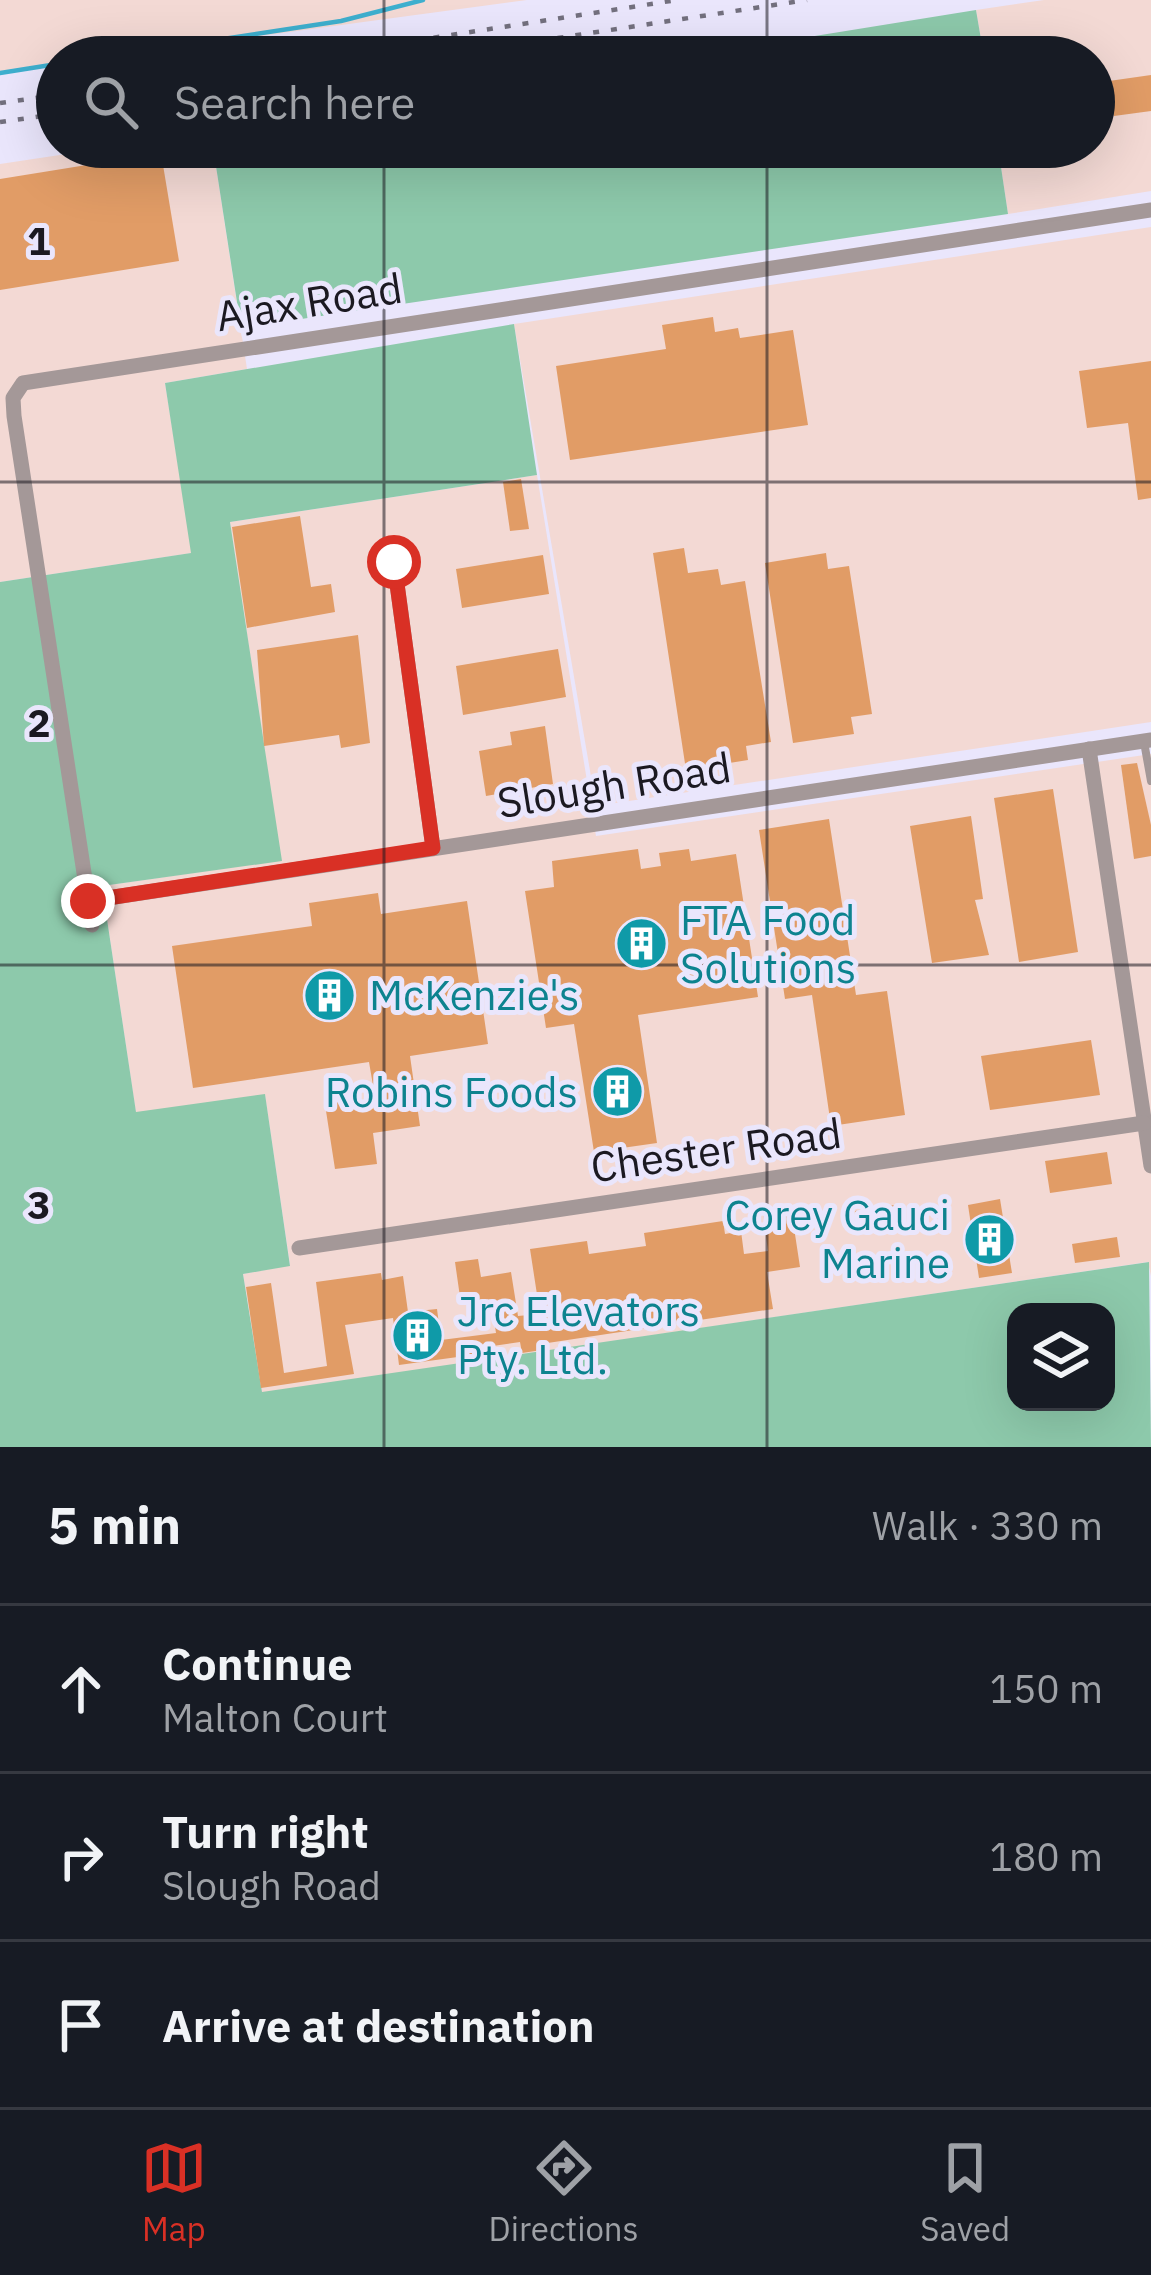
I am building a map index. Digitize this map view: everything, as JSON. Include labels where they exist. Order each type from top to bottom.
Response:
[{"type":"street","name":"Ajax Road","points":[[92,925],[14,416],[13,398],[23,383],[1151,210]]},
{"type":"street","points":[[394,562],[433,848]]},
{"type":"street","name":"Slough Road","points":[[88,901],[1148,740]]},
{"type":"street","points":[[1089,749],[1143,1055],[1151,1166]]},
{"type":"street","name":"Chester Road","points":[[298,1249],[1147,1130]]},
{"type":"lane","points":[[1148,740],[1151,782]]},
{"type":"shaded area","points":[[0,0],[527,0],[260,36],[36,36],[36,67],[0,73]]},
{"type":"shaded area","points":[[1044,0],[1151,0],[1151,191],[1008,214],[1001,168],[1115,168],[1115,36],[980,36],[976,10]]},
{"type":"shaded area","points":[[36,159],[36,168],[216,168],[247,369],[165,383],[192,553],[0,582],[0,164]]},
{"type":"shaded area","points":[[1151,227],[1151,722],[596,806],[514,324]]},
{"type":"shaded area","points":[[537,475],[596,836],[1151,754],[1151,1276],[1148,1262],[262,1393],[243,1274],[290,1265],[265,1095],[136,1113],[102,886],[281,860],[230,522]]},
{"type":"green space","points":[[976,10],[980,36],[814,36]]},
{"type":"green space","points":[[216,168],[1001,168],[1008,214],[241,328]]},
{"type":"green space","points":[[514,324],[537,475],[230,522],[282,861],[102,886],[136,1112],[265,1094],[290,1266],[243,1274],[262,1392],[1149,1262],[1151,1447],[0,1447],[0,582],[191,553],[165,383]]},
{"type":"building","points":[[1151,75],[1151,111],[1115,116],[1115,80]]},
{"type":"building","points":[[68,168],[164,168],[179,261],[0,290],[0,179]]},
{"type":"building","points":[[713,317],[715,332],[738,328],[740,338],[793,330],[808,425],[570,460],[556,366],[666,349],[662,325]]},
{"type":"building","points":[[1151,361],[1151,498],[1138,500],[1128,423],[1087,428],[1079,371]]},
{"type":"building","points":[[521,479],[529,529],[510,531],[503,482]]},
{"type":"building","points":[[300,516],[311,587],[331,584],[335,612],[247,628],[232,527]]},
{"type":"building","points":[[684,548],[688,573],[718,569],[721,585],[745,581],[771,742],[746,746],[748,760],[686,770],[653,553]]},
{"type":"building","points":[[826,553],[828,569],[849,566],[872,714],[851,717],[854,734],[793,743],[765,563]]},
{"type":"building","points":[[543,555],[549,594],[462,608],[456,569]]},
{"type":"building","points":[[358,635],[370,743],[341,748],[339,735],[264,746],[257,650]]},
{"type":"building","points":[[558,649],[566,697],[463,715],[456,666]]},
{"type":"building","points":[[545,726],[553,784],[486,796],[479,751],[512,745],[510,732]]},
{"type":"building","points":[[1137,763],[1151,825],[1151,856],[1134,859],[1121,765]]},
{"type":"building","points":[[1053,789],[1078,952],[1019,962],[994,798]]},
{"type":"building","points":[[971,816],[983,899],[975,900],[989,955],[932,963],[910,826]]},
{"type":"building","points":[[829,819],[856,995],[887,991],[905,1115],[831,1126],[812,995],[785,999],[759,830]]},
{"type":"building","name":"FTA Food Solutions","points":[[638,849],[641,869],[661,866],[659,853],[689,849],[691,861],[736,854],[758,997],[638,1015],[657,1143],[594,1152],[574,1024],[546,1028],[525,891],[554,887],[552,861]]},
{"type":"building","name":"McKenzie's","points":[[378,893],[381,914],[467,901],[488,1044],[410,1056],[420,1126],[373,1133],[377,1164],[335,1169],[324,1098],[342,1095],[344,1108],[376,1103],[369,1062],[193,1088],[172,946],[312,926],[309,903]]},
{"type":"building","points":[[1091,1040],[1100,1095],[990,1110],[981,1056]]},
{"type":"building","points":[[1107,1152],[1112,1184],[1050,1193],[1045,1161]]},
{"type":"building","name":"Corey Gauci Marine","points":[[1000,1199],[1012,1273],[979,1278],[968,1205]]},
{"type":"building","points":[[894,1205],[897,1227],[859,1234],[855,1211]]},
{"type":"building","points":[[791,1208],[800,1267],[767,1272],[773,1309],[541,1344],[542,1350],[522,1353],[520,1342],[486,1347],[487,1353],[399,1365],[393,1318],[345,1325],[354,1374],[261,1388],[246,1287],[271,1283],[284,1373],[327,1366],[316,1282],[381,1273],[382,1280],[403,1276],[408,1312],[437,1309],[441,1340],[496,1333],[491,1300],[461,1304],[455,1262],[478,1259],[481,1277],[511,1272],[518,1316],[540,1314],[530,1249],[587,1241],[589,1254],[646,1246],[644,1233],[723,1221],[725,1234],[741,1231],[744,1254],[768,1251],[763,1213]]},
{"type":"building","points":[[1117,1237],[1120,1257],[1075,1263],[1072,1244]]},
{"type":"waterway","points":[[242,36],[341,21],[423,0]]},
{"type":"waterway","points":[[0,73],[36,67]]},
{"type":"railway","points":[[445,36],[677,0]]},
{"type":"railway","points":[[571,36],[807,0]]},
{"type":"railway","points":[[0,103],[36,98]]},
{"type":"railway","points":[[0,122],[36,117]]},
{"type":"place","name":"FTA Food Solutions","points":[[641,944]]},
{"type":"place","name":"McKenzie's","points":[[330,995]]},
{"type":"place","name":"Robins Foods","points":[[617,1092]]},
{"type":"place","name":"Corey Gauci Marine","points":[[989,1239]]},
{"type":"place","name":"Jrc Elevators Pty. Ltd.","points":[[418,1335]]},
{"type":"route","points":[[88,901],[433,848],[394,562]]}]
